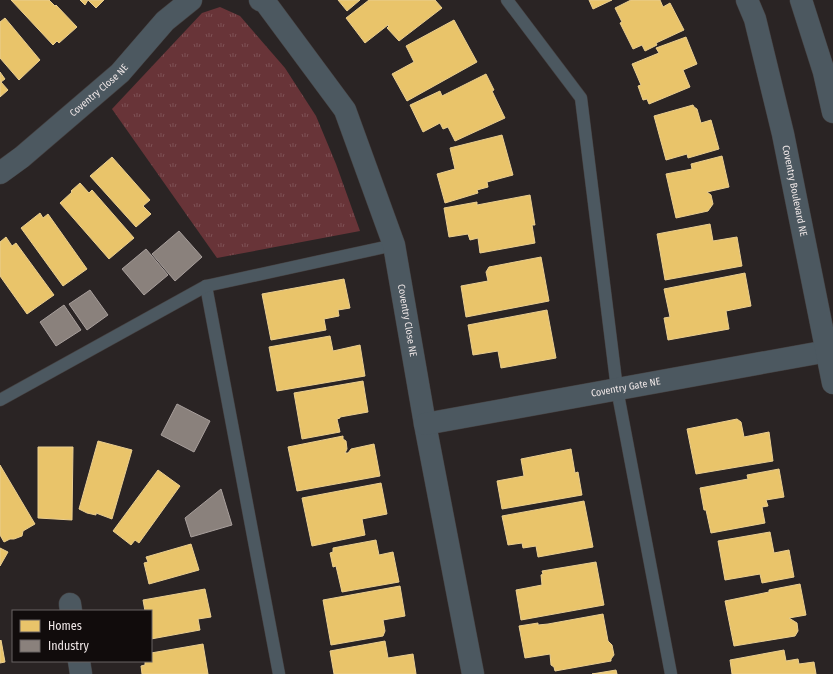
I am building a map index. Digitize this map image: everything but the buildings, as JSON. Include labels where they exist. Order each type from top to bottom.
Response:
[{"type":"street","name":"Coventry Close NE","points":[[0,173],[22,157],[120,72],[165,21],[191,0]]},
{"type":"street","name":"Coventry Close NE","points":[[260,0],[265,2],[345,110],[394,245],[425,424],[473,674]]},
{"type":"street","name":"Coventry Boulevard NE","points":[[747,0],[755,19],[783,134],[830,351],[833,383]]},
{"type":"street","points":[[801,0],[824,72],[833,112]]},
{"type":"street","name":"Coventry Gate NE","points":[[425,424],[617,388],[830,351]]},
{"type":"street","points":[[79,662],[81,674]]},
{"type":"lane","points":[[507,0],[580,98],[617,388],[671,674]]},
{"type":"lane","points":[[0,400],[206,286],[394,245]]},
{"type":"lane","points":[[206,286],[279,674]]},
{"type":"green space","points":[[220,7],[240,16],[285,68],[316,116],[336,164],[360,231],[217,258],[112,109],[202,13]]}]
